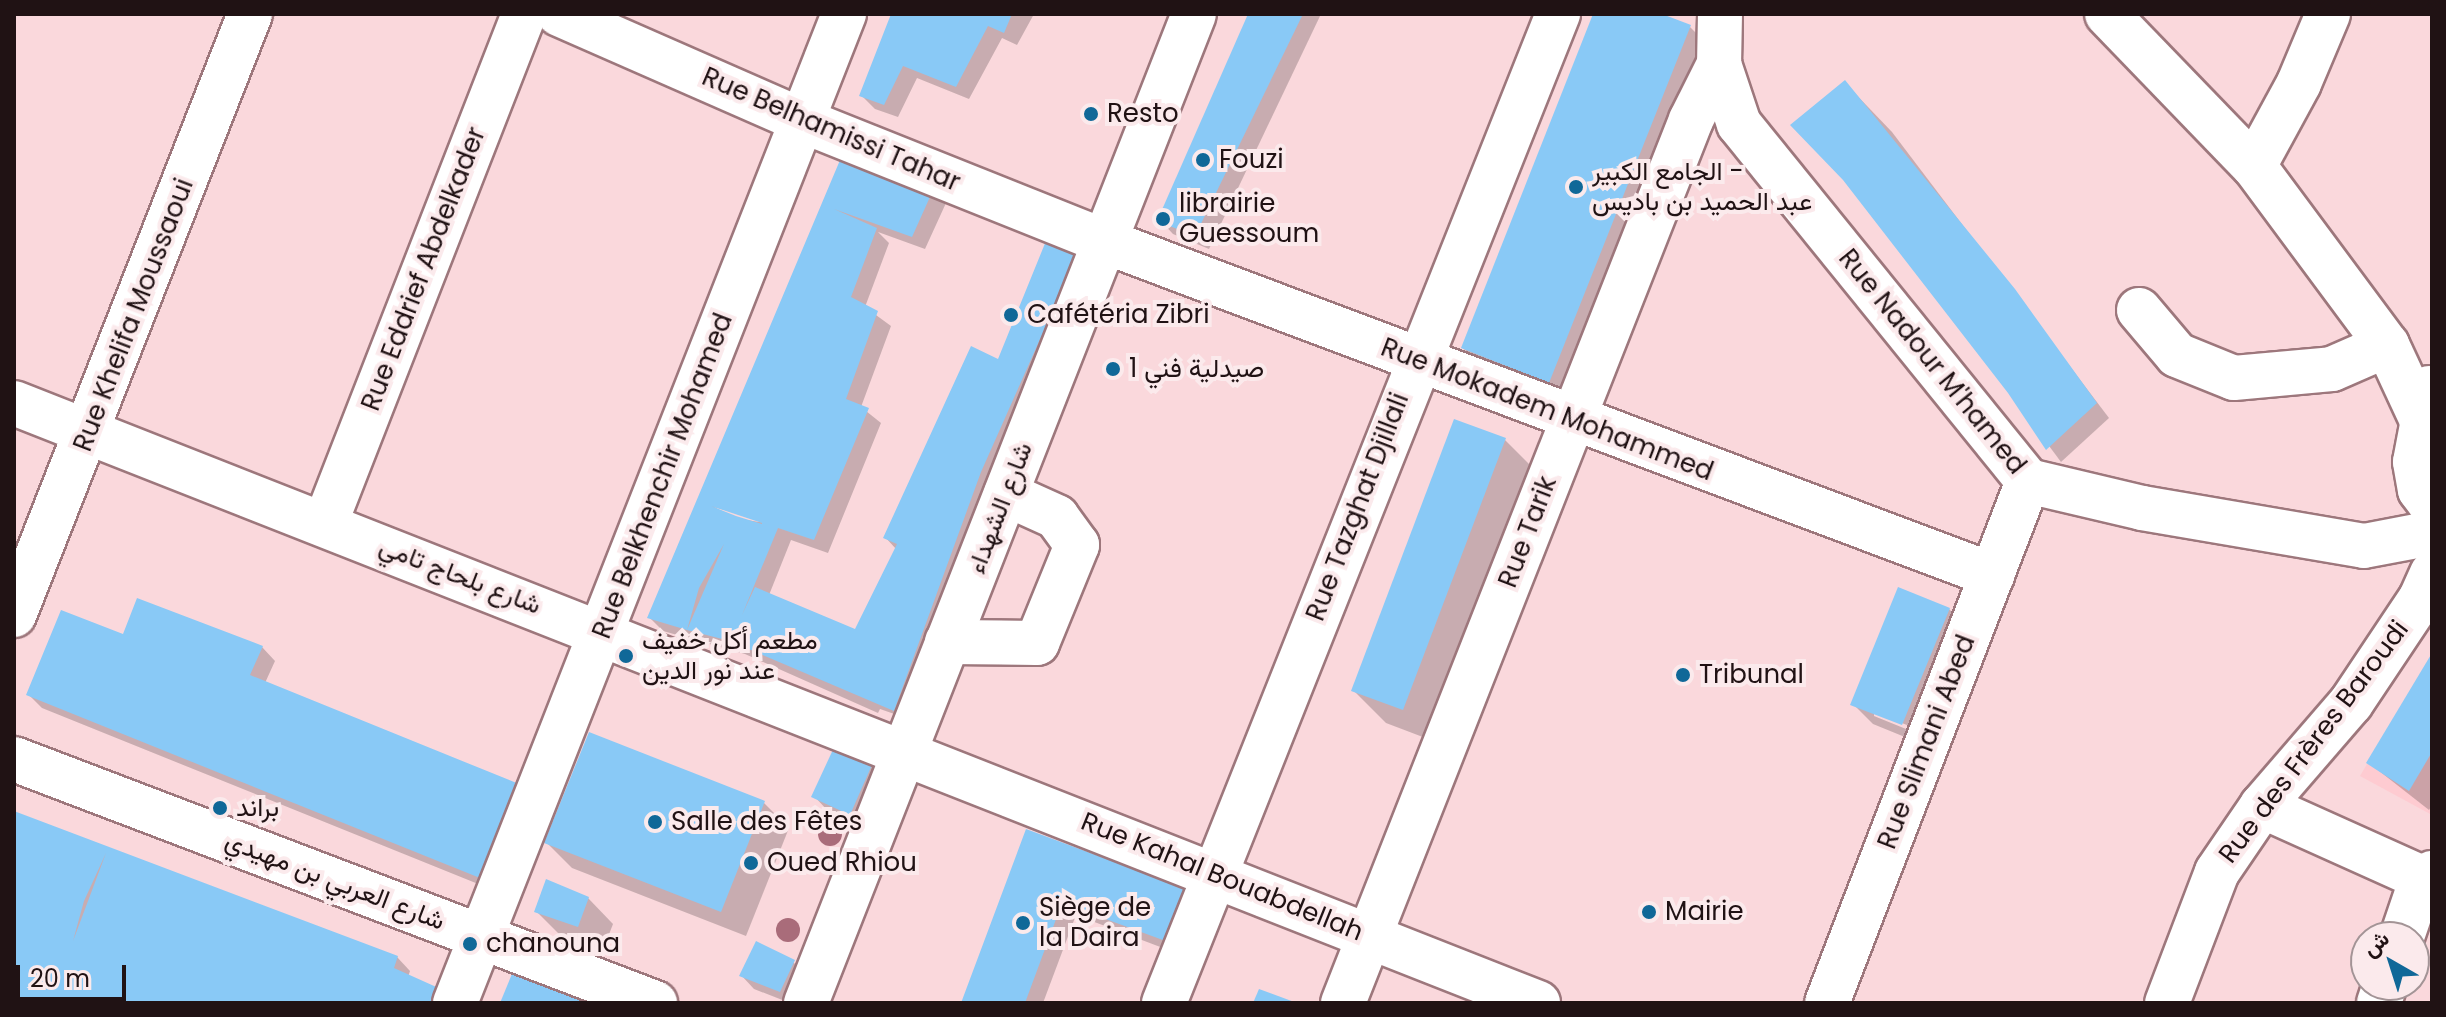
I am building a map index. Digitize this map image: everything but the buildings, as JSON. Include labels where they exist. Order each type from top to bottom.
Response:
[{"type":"street","name":"Rue Khelifa Moussaoui","points":[[14,615],[89,432],[250,14]]},
{"type":"street","name":"Rue Eddrief Abdelkader","points":[[325,524],[524,14]]},
{"type":"street","name":"Rue Belhamissi Tahar","points":[[559,14],[801,120],[1104,241]]},
{"type":"street","name":"Rue Belkhenchir Mohamed","points":[[455,1003],[604,631],[844,14]]},
{"type":"street","name":"شارع الشهداء","points":[[806,1003],[1194,14]]},
{"type":"street","name":"Rue Tazghat Djillali","points":[[1164,1003],[1415,361],[1558,14]]},
{"type":"street","name":"Rue Nadour M'hamed","points":[[1720,14],[1719,64],[1739,124],[2028,481],[2142,508],[2364,546],[2432,533]]},
{"type":"street","points":[[2107,14],[2254,166],[2426,397],[2415,462],[2420,490],[2432,506]]},
{"type":"street","points":[[2254,166],[2299,83],[2328,14]]},
{"type":"street","name":"Rue Tarik","points":[[1343,1003],[1691,120],[1719,64]]},
{"type":"street","name":"Rue Mokadem Mohammed","points":[[1104,241],[1572,421],[1992,575]]},
{"type":"street","points":[[2139,310],[2177,355],[2234,378],[2332,369],[2387,345]]},
{"type":"street","name":"شارع بلحاج تامي","points":[[14,403],[905,751]]},
{"type":"street","name":"Rue Slimani Abed","points":[[1827,1003],[2028,481]]},
{"type":"street","points":[[947,642],[1037,643],[1077,545],[1057,517],[1006,494]]},
{"type":"street","name":"Rue des Frères Baroudi","points":[[2167,1003],[2217,872],[2262,806],[2351,703],[2421,598],[2432,573]]},
{"type":"street","name":"Rue Kahal Bouabdellah","points":[[905,751],[1538,1003]]},
{"type":"street","name":"شارع العربي بن مهيدي","points":[[14,759],[655,1003]]},
{"type":"street","points":[[2262,806],[2427,875],[2408,921]]},
{"type":"shaded area","points":[[2432,653],[2432,815],[2360,776]]},
{"type":"place","name":"Resto","points":[[1091,114]]},
{"type":"place","name":"Fouzi","points":[[1203,160]]},
{"type":"place","name":"الجامع الكبير - عبد الحميد بن باديس","points":[[1576,187]]},
{"type":"place","name":"librairie Guessoum","points":[[1163,219]]},
{"type":"place","name":"Cafétéria Zibri","points":[[1011,315]]},
{"type":"place","name":"صيدلية فني 1","points":[[1113,369]]},
{"type":"place","name":"مطعم أكل خفيف عند نور الدين","points":[[626,656]]},
{"type":"place","name":"Tribunal","points":[[1683,675]]},
{"type":"place","name":"براند","points":[[220,808]]},
{"type":"place","name":"Salle des Fêtes","points":[[655,822]]},
{"type":"place","name":"Oued Rhiou","points":[[751,863]]},
{"type":"place","name":"Mairie","points":[[1649,912]]},
{"type":"place","name":"Siège de la Daira","points":[[1023,923]]},
{"type":"place","name":"chanouna","points":[[470,944]]}]
